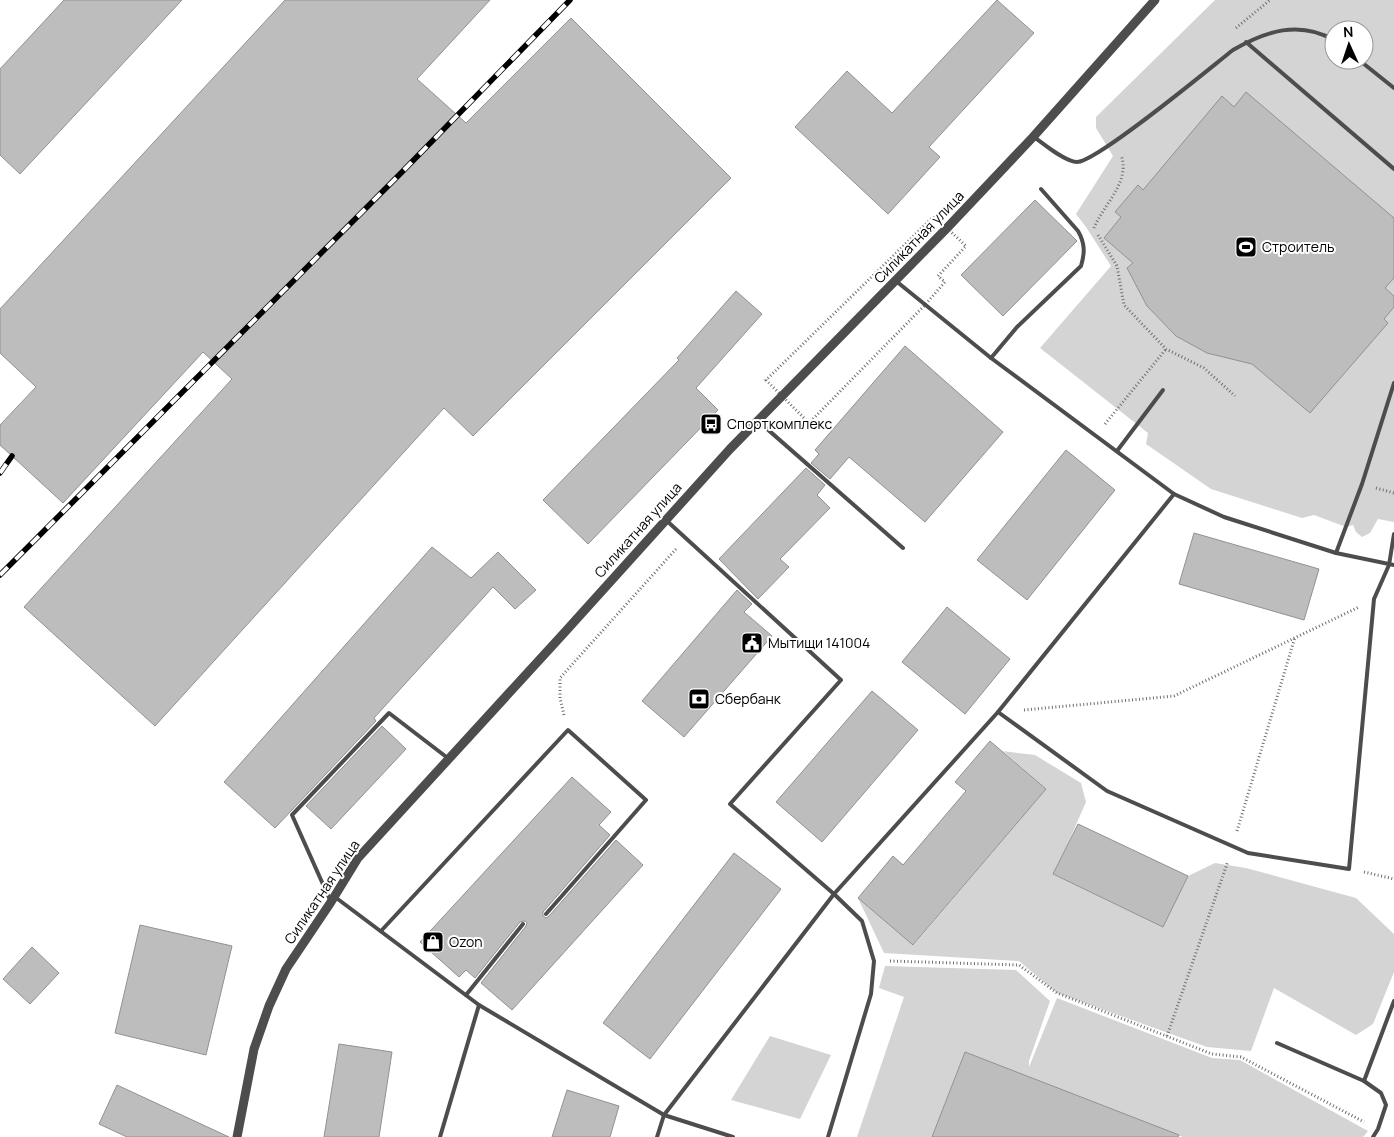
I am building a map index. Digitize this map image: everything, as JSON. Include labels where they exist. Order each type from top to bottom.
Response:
[{"type":"street","name":"Силикатная улица","points":[[236,1137],[254,1049],[268,1006],[286,969],[358,858],[757,421],[896,281],[1033,136],[1155,0]]},
{"type":"lane","points":[[1033,136],[1066,158],[1076,162],[1087,159],[1116,140],[1246,42],[1274,32],[1293,29],[1313,31],[1324,36]]},
{"type":"lane","points":[[1246,42],[1394,169]]},
{"type":"lane","points":[[1372,70],[1394,88]]},
{"type":"lane","points":[[991,358],[1017,327],[1081,266],[1084,257],[1082,239],[1078,231],[1040,189]]},
{"type":"lane","points":[[896,281],[991,358],[1174,494],[1224,516],[1336,553],[1394,566]]},
{"type":"lane","points":[[1336,553],[1362,484],[1394,383]]},
{"type":"lane","points":[[1117,451],[1163,390]]},
{"type":"lane","points":[[757,421],[903,548]]},
{"type":"lane","points":[[657,1137],[664,1114],[834,894],[998,712],[1174,494]]},
{"type":"lane","points":[[666,520],[841,680],[730,804],[834,894],[862,922],[874,961],[871,994],[828,1137]]},
{"type":"lane","points":[[998,712],[1116,796],[1248,854],[1348,869],[1374,599],[1388,565],[1394,534]]},
{"type":"lane","points":[[449,759],[389,713],[292,815],[333,899],[381,931],[479,1005],[664,1114],[733,1137]]},
{"type":"lane","points":[[381,931],[568,730],[646,800],[546,914]]},
{"type":"lane","points":[[466,996],[523,924]]},
{"type":"lane","points":[[1364,1081],[1394,1001]]},
{"type":"lane","points":[[440,1137],[479,1005]]},
{"type":"lane","points":[[1277,1043],[1364,1081],[1381,1093],[1386,1105],[1378,1129],[1373,1137]]},
{"type":"path","points":[[1234,30],[1270,0]]},
{"type":"path","points":[[1116,140],[1124,164],[1122,178],[1093,227],[1117,266],[1124,305],[1166,349],[1204,368],[1235,396]]},
{"type":"path","points":[[1096,435],[1166,349]]},
{"type":"path","points":[[568,730],[560,698],[560,678],[686,538]]},
{"type":"path","points":[[998,712],[1174,696],[1374,599]]},
{"type":"path","points":[[1348,869],[1394,879]]},
{"type":"path","points":[[874,961],[1019,965],[1057,993],[1212,1054],[1241,1057],[1378,1129]]},
{"type":"shaded area","name":"Строитель","points":[[1215,0],[1394,0],[1394,522],[1378,519],[1370,533],[1362,537],[1356,532],[1353,525],[1346,527],[1314,515],[1302,518],[1211,489],[1146,444],[1148,433],[1040,348],[1111,266],[1076,214],[1113,156],[1096,128],[1096,117]]},
{"type":"shaded area","points":[[1003,751],[1035,755],[1081,783],[1086,802],[1054,875],[1163,927],[1188,876],[1215,863],[1246,868],[1356,898],[1394,934],[1394,972],[1373,1024],[1356,1035],[1274,988],[1251,1051],[1207,1047],[1057,993],[1019,961],[884,953],[858,898],[914,945],[1046,789]]},
{"type":"shaded area","points":[[885,966],[1016,970],[1050,1001],[1029,1061],[1029,1067],[1057,998],[1212,1058],[1240,1060],[1368,1131],[1363,1137],[1183,1137],[965,1052],[932,1137],[857,1137],[904,997],[879,988]]},
{"type":"shaded area","points":[[770,1036],[831,1055],[800,1119],[731,1100]]},
{"type":"building","points":[[64,0],[182,0],[20,174],[0,155],[0,69]]},
{"type":"building","points":[[285,0],[490,0],[417,79],[466,123],[571,18],[731,178],[473,436],[444,408],[155,726],[24,607],[232,379],[203,352],[63,503],[0,445],[0,425],[36,387],[0,353],[0,309]]},
{"type":"building","points":[[997,0],[1034,33],[929,147],[940,157],[888,214],[795,127],[847,71],[892,113]]},
{"type":"building","points":[[1246,92],[1394,218],[1394,278],[1385,288],[1394,296],[1394,307],[1384,319],[1388,323],[1310,413],[1252,364],[1207,353],[1176,336],[1147,306],[1127,268],[1133,263],[1104,238],[1121,217],[1115,212],[1138,185],[1143,190],[1222,96],[1234,107]]},
{"type":"building","points":[[1035,200],[1077,241],[1003,316],[961,275]]},
{"type":"building","points":[[736,291],[762,314],[696,388],[718,410],[588,544],[543,500],[679,360],[677,358]]},
{"type":"building","points":[[905,346],[1003,432],[925,522],[849,457],[830,479],[811,463],[819,454],[815,450]]},
{"type":"building","points":[[1066,450],[1115,490],[1027,600],[977,560]]},
{"type":"building","points":[[806,468],[825,485],[817,495],[830,508],[780,559],[789,567],[758,599],[719,559]]},
{"type":"building","points":[[1194,533],[1319,569],[1304,620],[1179,584]]},
{"type":"building","points":[[432,547],[471,578],[498,552],[536,590],[515,609],[493,587],[374,718],[376,721],[275,828],[224,782]]},
{"type":"building","points":[[737,590],[752,604],[744,612],[772,636],[684,737],[642,701]]},
{"type":"building","points":[[947,607],[1010,659],[965,714],[902,662]]},
{"type":"building","points":[[872,691],[918,730],[822,842],[776,802]]},
{"type":"building","points":[[382,726],[406,749],[331,829],[306,806]]},
{"type":"building","points":[[990,741],[1046,789],[913,945],[858,898],[893,856],[903,865],[966,791],[955,782]]},
{"type":"building","points":[[572,777],[611,812],[599,825],[610,835],[543,912],[543,916],[546,918],[549,916],[616,840],[643,865],[512,1010],[481,983],[526,926],[527,923],[525,921],[520,922],[475,978],[466,970],[459,977],[420,942]]},
{"type":"building","points":[[1078,824],[1188,876],[1163,927],[1053,874]]},
{"type":"building","points":[[734,853],[781,889],[650,1059],[603,1023]]},
{"type":"building","points":[[140,925],[232,946],[206,1055],[115,1033]]},
{"type":"building","points":[[32,947],[59,973],[30,1004],[3,979]]},
{"type":"building","points":[[339,1044],[392,1052],[379,1137],[324,1137]]},
{"type":"building","points":[[965,1052],[1179,1135],[1178,1137],[932,1137]]},
{"type":"building","points":[[117,1085],[229,1137],[127,1137],[99,1124]]},
{"type":"building","points":[[567,1090],[619,1106],[610,1137],[552,1137]]},
{"type":"railway","points":[[0,575],[402,172],[570,0]]},
{"type":"railway","points":[[0,473],[12,456]]},
{"type":"place","name":"Строитель","points":[[1246,247]]},
{"type":"place","name":"Спорткомплекс","points":[[711,424]]},
{"type":"place","name":"Мытищи 141004","points":[[752,643]]},
{"type":"place","name":"Сбербанк","points":[[699,699]]},
{"type":"place","name":"Ozon","points":[[433,942]]}]
